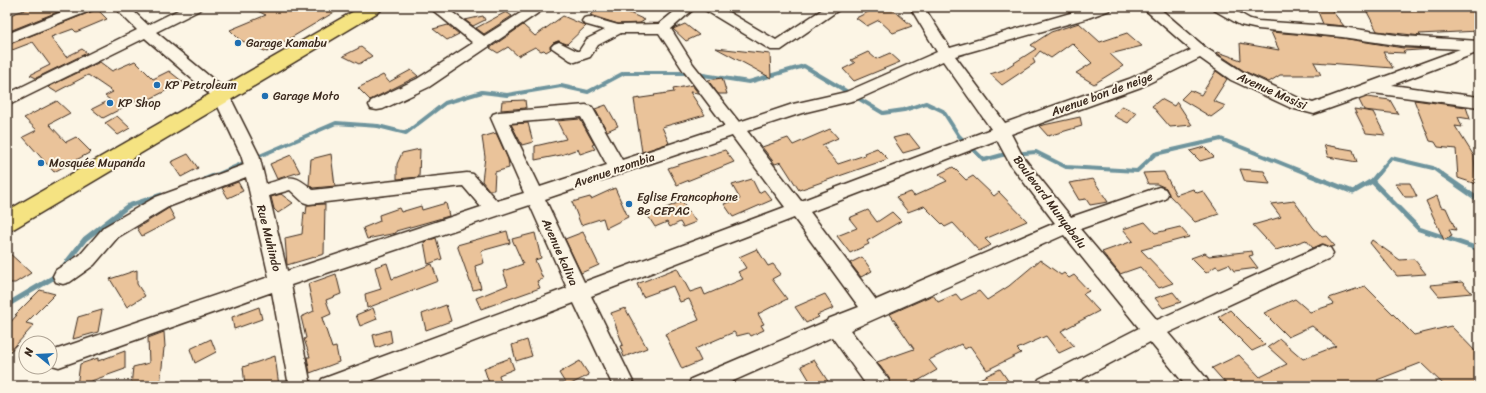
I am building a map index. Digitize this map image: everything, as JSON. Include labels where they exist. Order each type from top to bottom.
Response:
[{"type":"highway","points":[[7,222],[221,95],[374,7]]},
{"type":"street","points":[[7,39],[88,7]]},
{"type":"street","points":[[121,7],[146,31],[221,95]]},
{"type":"street","points":[[7,101],[195,7]]},
{"type":"street","points":[[436,7],[484,43]]},
{"type":"street","points":[[377,105],[423,83],[540,7]]},
{"type":"street","points":[[589,20],[618,29],[663,28],[688,7]]},
{"type":"street","points":[[710,7],[776,47],[836,7]]},
{"type":"street","name":"Boulevard Munyabelu","points":[[917,7],[946,54],[1001,130],[1014,155],[1067,226],[1199,386]]},
{"type":"street","name":"Avenue nzombia","points":[[60,358],[280,281],[735,129],[799,108],[856,94],[946,54],[1080,16],[1105,7]]},
{"type":"street","name":"Avenue Masisi","points":[[1149,7],[1201,51],[1238,76],[1304,107],[1314,109],[1479,46]]},
{"type":"street","points":[[1219,7],[1245,22],[1258,25],[1342,32],[1404,41],[1479,46]]},
{"type":"street","points":[[663,28],[693,73],[798,210],[872,310]]},
{"type":"street","points":[[559,48],[575,57],[585,54],[592,42],[618,29]]},
{"type":"street","name":"Avenue bon de neige","points":[[330,386],[798,210],[970,144],[1001,130],[1136,83],[1201,51]]},
{"type":"street","points":[[1372,88],[1479,102]]},
{"type":"street","name":"Rue Muhindo","points":[[221,95],[252,162],[258,193],[280,281],[300,386]]},
{"type":"street","name":"Avenue kaliva","points":[[618,169],[586,112],[499,118],[579,293],[624,386]]},
{"type":"street","points":[[63,276],[86,260],[111,232],[162,202],[252,162]]},
{"type":"street","points":[[258,193],[293,183],[309,197],[467,179],[494,210]]},
{"type":"street","points":[[699,386],[835,325],[1067,226],[1159,194]]},
{"type":"street","points":[[1047,386],[1153,331],[1323,253]]},
{"type":"street","points":[[835,325],[880,386]]},
{"type":"building","points":[[33,7],[70,7],[7,32],[7,16]]},
{"type":"building","points":[[95,7],[107,19],[76,32],[73,29],[51,37],[66,57],[82,49],[87,53],[36,78],[30,75],[50,65],[33,42],[7,52],[7,45],[93,11]]},
{"type":"building","points":[[249,7],[343,7],[267,52],[240,40],[230,30],[266,15]]},
{"type":"building","points":[[602,7],[616,7],[645,20],[640,23],[618,24],[590,15]]},
{"type":"building","points":[[878,7],[890,7],[912,26],[893,33],[879,20],[867,26],[856,18]]},
{"type":"building","points":[[1316,7],[1329,7],[1344,26],[1323,24]]},
{"type":"building","points":[[1435,7],[1479,8],[1479,31],[1419,34],[1421,36],[1377,31],[1366,10],[1409,8],[1410,10]]},
{"type":"building","points":[[506,12],[512,16],[484,34],[476,28]]},
{"type":"building","points":[[483,16],[485,20],[473,26],[465,20]]},
{"type":"building","points":[[563,16],[586,26],[567,44],[558,41],[553,43],[550,47],[551,49],[546,52],[535,47],[518,56],[508,47],[498,53],[490,48],[523,25],[535,36]]},
{"type":"building","points":[[1079,23],[1100,42],[1127,33],[1142,46],[1110,54],[1123,66],[1094,84],[1076,73],[1092,63],[1072,43],[1051,58],[1040,51],[1033,59],[1035,63],[1002,85],[990,74],[1003,70],[1036,49],[1031,45],[1051,32]]},
{"type":"building","points":[[685,24],[699,35],[686,41],[673,29]]},
{"type":"building","points":[[448,25],[459,34],[447,40],[433,29]]},
{"type":"building","points":[[1271,32],[1342,38],[1403,48],[1435,49],[1403,51],[1405,53],[1383,52],[1393,68],[1314,62],[1321,75],[1280,75],[1269,82],[1244,71],[1217,53],[1218,52],[1241,60],[1240,43],[1279,50]]},
{"type":"building","points":[[361,47],[372,56],[359,64],[343,56]]},
{"type":"building","points":[[716,48],[770,54],[771,78],[753,68]]},
{"type":"building","points":[[868,52],[876,59],[890,53],[900,62],[854,81],[843,69],[855,63],[851,60]]},
{"type":"building","points":[[135,61],[153,79],[169,71],[183,82],[148,100],[147,99],[144,102],[140,99],[103,118],[92,109],[110,100],[105,96],[113,92],[88,75],[56,92],[48,87],[100,62],[112,71]]},
{"type":"building","points":[[411,70],[418,76],[370,100],[358,88],[383,75],[389,82]]},
{"type":"building","points":[[1216,71],[1227,79],[1213,101],[1226,106],[1211,117],[1181,99],[1190,90],[1201,95]]},
{"type":"building","points":[[722,78],[727,94],[718,94],[708,80]]},
{"type":"building","points":[[692,85],[698,93],[690,92],[705,115],[662,127],[669,143],[642,152],[634,99],[674,92],[673,89]]},
{"type":"building","points":[[1367,97],[1390,100],[1398,114],[1364,110],[1359,100]]},
{"type":"building","points":[[1161,99],[1174,106],[1177,102],[1192,125],[1170,127],[1152,106]]},
{"type":"building","points":[[525,100],[526,108],[501,110],[502,101]]},
{"type":"building","points":[[1414,100],[1466,107],[1470,119],[1458,117],[1462,127],[1455,126],[1474,156],[1476,184],[1458,178],[1456,149],[1438,147],[1435,142],[1430,141]]},
{"type":"building","points":[[57,101],[70,113],[49,124],[66,142],[76,137],[91,152],[54,172],[23,137],[37,130],[24,118]]},
{"type":"building","points":[[606,105],[618,126],[607,131],[595,109]]},
{"type":"building","points":[[1122,106],[1137,113],[1128,123],[1114,116]]},
{"type":"building","points":[[1354,109],[1373,112],[1385,135],[1366,133]]},
{"type":"building","points":[[117,116],[130,128],[118,135],[105,123]]},
{"type":"building","points":[[1080,117],[1082,126],[1048,136],[1039,126]]},
{"type":"building","points":[[580,119],[594,144],[592,145],[595,149],[580,154],[578,149],[561,155],[535,160],[535,146],[566,139],[557,121]]},
{"type":"building","points":[[528,123],[533,142],[522,145],[511,124]]},
{"type":"building","points":[[830,129],[838,138],[822,145],[838,164],[865,155],[864,153],[877,148],[888,159],[799,190],[781,162],[775,164],[762,147],[788,138],[793,145]]},
{"type":"building","points":[[496,133],[508,159],[509,168],[495,172],[494,190],[489,190],[482,181],[485,157],[482,137]]},
{"type":"building","points":[[909,134],[920,148],[903,153],[893,138]]},
{"type":"building","points":[[1324,145],[1353,150],[1357,162],[1328,157]]},
{"type":"building","points":[[1204,147],[1214,157],[1200,161],[1190,151]]},
{"type":"building","points":[[420,149],[419,177],[397,179],[397,164],[402,153]]},
{"type":"building","points":[[725,150],[734,162],[677,185],[668,168]]},
{"type":"building","points":[[188,154],[198,168],[181,177],[171,162]]},
{"type":"building","points":[[331,154],[335,186],[313,188],[309,185],[311,159]]},
{"type":"building","points":[[291,155],[300,172],[277,179],[270,164]]},
{"type":"building","points":[[953,167],[966,180],[973,176],[994,196],[999,192],[1027,221],[985,239],[991,245],[979,251],[953,223],[945,227],[924,206],[908,212],[896,197],[911,192],[914,196],[947,181],[939,174]]},
{"type":"building","points":[[1240,169],[1264,171],[1270,184],[1245,182]]},
{"type":"building","points":[[1164,172],[1176,195],[1193,189],[1197,193],[1203,191],[1219,214],[1195,222],[1169,195],[1166,188],[1157,184],[1148,184],[1143,173]]},
{"type":"building","points":[[752,179],[759,193],[764,190],[772,200],[733,217],[724,204],[740,199],[732,185]]},
{"type":"building","points":[[1093,179],[1108,202],[1090,205],[1086,199],[1079,200],[1069,183]]},
{"type":"building","points":[[238,182],[243,191],[228,198],[222,188]]},
{"type":"building","points":[[1395,183],[1410,183],[1417,197],[1405,197]]},
{"type":"building","points":[[615,188],[628,217],[606,228],[603,218],[581,225],[572,202],[590,197],[591,199]]},
{"type":"building","points":[[281,194],[293,203],[278,213],[274,209],[271,197]]},
{"type":"building","points":[[1437,196],[1441,207],[1446,208],[1456,230],[1449,229],[1452,236],[1444,240],[1426,201]]},
{"type":"building","points":[[682,201],[696,222],[683,227],[680,222],[670,227],[667,222],[655,227],[648,216]]},
{"type":"building","points":[[1294,201],[1322,237],[1326,236],[1335,246],[1331,247],[1322,244],[1313,248],[1306,240],[1276,250],[1253,225],[1281,217],[1271,204]]},
{"type":"building","points":[[446,203],[449,216],[396,231],[396,233],[367,239],[363,228],[380,221],[379,215],[399,208],[401,212],[421,206],[422,210]]},
{"type":"building","points":[[325,204],[324,254],[287,265],[285,238],[302,234],[304,212],[306,214],[307,205]]},
{"type":"building","points":[[169,208],[175,219],[142,236],[137,228]]},
{"type":"building","points":[[868,210],[877,222],[892,212],[901,221],[867,241],[869,244],[850,253],[837,236],[857,228],[849,218]]},
{"type":"building","points":[[1145,222],[1155,233],[1180,227],[1189,237],[1141,250],[1173,283],[1159,288],[1140,267],[1120,274],[1102,252],[1133,241],[1123,229]]},
{"type":"building","points":[[507,231],[510,243],[481,251],[484,263],[475,266],[481,288],[473,290],[457,245]]},
{"type":"building","points":[[583,232],[599,265],[581,273],[565,239]]},
{"type":"building","points":[[535,233],[541,258],[535,260],[543,279],[537,281],[540,288],[481,309],[476,298],[508,285],[503,271],[523,264],[512,239]]},
{"type":"building","points":[[436,238],[442,259],[428,264],[424,242]]},
{"type":"building","points":[[1372,240],[1400,260],[1414,259],[1426,274],[1397,276],[1370,243]]},
{"type":"building","points":[[757,249],[768,266],[773,264],[781,274],[772,279],[787,299],[758,314],[764,324],[761,325],[764,330],[751,336],[749,333],[737,336],[734,332],[695,349],[701,361],[682,369],[665,334],[699,320],[689,299],[680,302],[673,286],[643,297],[637,284],[677,268],[690,292],[702,288],[705,295],[743,279],[738,272],[746,268],[739,257]]},
{"type":"building","points":[[7,251],[31,273],[15,283],[11,283],[7,279]]},
{"type":"building","points":[[1252,251],[1253,255],[1249,256],[1258,268],[1234,271],[1229,264],[1219,268],[1216,266],[1206,273],[1191,258],[1205,253],[1209,256]]},
{"type":"building","points":[[862,257],[872,271],[861,277],[850,263]]},
{"type":"building","points":[[1040,260],[1061,275],[1064,273],[1069,278],[1074,275],[1089,291],[1083,294],[1099,311],[1061,331],[1074,346],[1059,353],[1046,336],[1017,349],[1021,353],[987,370],[970,346],[965,349],[961,344],[929,360],[937,370],[916,382],[919,386],[892,386],[889,378],[877,362],[914,349],[890,314],[933,295],[938,302],[956,294],[961,300],[979,291],[987,300],[1009,286]]},
{"type":"building","points":[[387,263],[392,279],[432,264],[438,281],[367,308],[365,294],[381,289],[375,267]]},
{"type":"building","points":[[137,270],[137,284],[145,296],[127,307],[110,279]]},
{"type":"building","points":[[336,274],[341,294],[326,300],[331,314],[322,318],[332,348],[336,347],[339,362],[310,373],[307,357],[310,357],[304,339],[306,338],[301,317],[314,311],[308,284]]},
{"type":"building","points":[[1462,282],[1472,293],[1439,296],[1430,285]]},
{"type":"building","points":[[1365,286],[1414,335],[1451,326],[1479,355],[1479,386],[1445,386],[1421,363],[1377,380],[1383,386],[1228,386],[1212,368],[1239,355],[1260,377],[1287,364],[1268,347],[1280,339],[1303,359],[1336,346],[1312,326],[1288,337],[1264,313],[1295,299],[1310,312],[1334,304],[1329,298]]},
{"type":"building","points":[[40,290],[55,294],[26,323],[34,325],[25,335],[18,335],[18,343],[7,355],[7,326],[17,315],[15,315]]},
{"type":"building","points":[[1173,292],[1181,302],[1163,308],[1155,298]]},
{"type":"building","points":[[825,294],[834,308],[817,315],[819,317],[806,323],[795,307]]},
{"type":"building","points":[[446,305],[451,321],[426,330],[422,314]]},
{"type":"building","points":[[259,307],[262,319],[234,329],[232,317]]},
{"type":"building","points":[[373,308],[377,319],[360,326],[356,315]]},
{"type":"building","points":[[625,308],[647,348],[624,357],[620,346],[623,345],[611,313]]},
{"type":"building","points":[[102,310],[98,332],[73,339],[78,317]]},
{"type":"building","points":[[1230,310],[1265,345],[1252,351],[1218,317]]},
{"type":"building","points":[[390,330],[392,342],[376,348],[373,335]]},
{"type":"building","points":[[164,332],[165,347],[160,386],[131,386],[133,367],[149,363],[148,338]]},
{"type":"building","points":[[211,339],[216,352],[195,363],[190,349]]},
{"type":"building","points":[[527,340],[532,356],[516,361],[512,345]]},
{"type":"building","points":[[125,351],[125,369],[77,386],[80,364],[98,358],[98,361]]},
{"type":"building","points":[[275,356],[279,386],[245,386],[243,367]]},
{"type":"building","points":[[510,358],[514,369],[499,375],[502,386],[490,386],[484,368]]},
{"type":"building","points":[[814,360],[831,386],[813,386],[801,366]]},
{"type":"building","points":[[580,361],[589,375],[567,386],[559,373]]},
{"type":"building","points":[[1000,369],[1009,382],[1000,386],[965,386]]},
{"type":"waterway","points":[[255,158],[336,123],[378,126],[406,133],[445,103],[482,92],[507,95],[561,86],[588,92],[624,73],[690,73],[749,82],[804,66],[883,113],[904,110],[926,103],[943,111],[959,136],[984,160],[1002,155],[1036,152],[1066,167],[1137,171],[1155,154],[1221,139],[1313,176]]},
{"type":"waterway","points":[[1376,176],[1391,158],[1433,168],[1444,176]]},
{"type":"waterway","points":[[214,176],[248,161]]},
{"type":"waterway","points":[[206,179],[216,175]]},
{"type":"waterway","points":[[1310,175],[1353,192],[1372,181]]},
{"type":"waterway","points":[[1372,181],[1377,175]]},
{"type":"waterway","points":[[1443,175],[1479,200]]},
{"type":"waterway","points":[[1372,181],[1419,229],[1479,249]]},
{"type":"waterway","points":[[7,305],[56,276],[85,239],[128,206],[161,195]]},
{"type":"place","name":"Garage Kamabu","points":[[238,43]]},
{"type":"place","name":"KP Petroleum","points":[[157,85]]},
{"type":"place","name":"Garage Moto","points":[[265,96]]},
{"type":"place","name":"KP Shop","points":[[110,103]]},
{"type":"place","name":"Mosquée Mupanda","points":[[41,163]]},
{"type":"place","name":"Eglise Francophone 8e CEPAC","points":[[629,204]]}]
